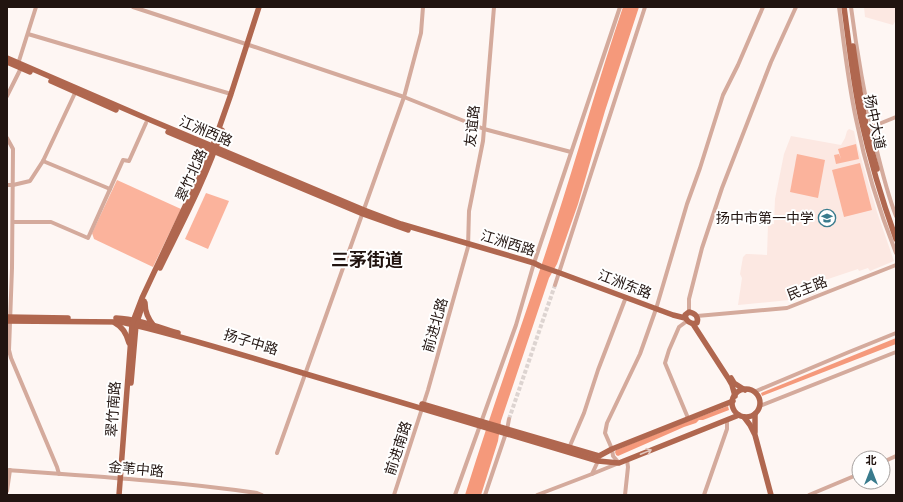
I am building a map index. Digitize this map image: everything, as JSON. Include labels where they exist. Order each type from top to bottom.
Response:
[{"type":"main road","name":"翠竹北路","points":[[134,323],[194,198],[213,149],[248,44],[258,7]]},
{"type":"main road","name":"翠竹北路","points":[[134,323],[142,298],[213,149],[262,7]]},
{"type":"main road","name":"扬中大道","points":[[844,7],[860,118],[872,166],[896,239]]},
{"type":"main road","name":"扬中大道","points":[[847,7],[857,77],[876,164],[890,214],[896,228]]},
{"type":"main road","name":"江洲西路","points":[[7,58],[19,66],[75,93],[400,227],[468,245],[558,272]]},
{"type":"main road","name":"江洲西路","points":[[7,62],[76,89],[213,149]]},
{"type":"main road","name":"江洲东路","points":[[558,272],[686,320]]},
{"type":"main road","points":[[145,300],[145,313],[154,326]]},
{"type":"main road","points":[[695,324],[698,320],[697,316],[692,312],[686,313],[686,320],[695,324],[734,383],[744,390]]},
{"type":"main road","name":"扬子中路","points":[[9,319],[123,318],[134,323],[205,344],[306,372]]},
{"type":"main road","name":"扬子中路","points":[[9,319],[121,322],[154,326],[504,431]]},
{"type":"main road","points":[[111,322],[120,325],[128,338],[130,346]]},
{"type":"main road","name":"翠竹南路","points":[[122,495],[130,346],[134,323]]},
{"type":"main road","name":"翠竹南路","points":[[119,495],[122,479],[133,355],[134,323]]},
{"type":"main road","points":[[695,324],[732,385],[734,409],[750,425],[755,435],[771,495]]},
{"type":"main road","points":[[504,431],[599,459],[619,463],[727,420],[755,414],[759,409],[760,400],[751,390],[744,390],[739,392],[734,398],[612,449],[599,459]]},
{"type":"main road","points":[[755,414],[755,435]]},
{"type":"main road","points":[[504,431],[569,448],[599,459]]},
{"type":"street","points":[[7,96],[19,66],[36,7]]},
{"type":"street","points":[[132,7],[248,44],[404,97],[484,129],[571,152]]},
{"type":"street","points":[[277,452],[404,97],[421,33],[423,7]]},
{"type":"street","name":"友谊路","points":[[468,245],[469,211],[482,148],[494,7]]},
{"type":"street","points":[[455,495],[482,424],[516,325],[571,152],[620,7]]},
{"type":"street","points":[[555,285],[644,7]]},
{"type":"street","points":[[537,495],[619,463],[613,456],[612,449],[605,434],[607,423],[640,354],[656,309],[687,204],[723,95],[738,65],[763,7]]},
{"type":"street","points":[[689,312],[689,299],[702,248],[722,188],[771,62],[796,7]]},
{"type":"street","points":[[839,7],[848,75],[856,119],[881,212],[896,253]]},
{"type":"street","points":[[851,7],[869,128],[896,216]]},
{"type":"street","points":[[28,34],[231,94]]},
{"type":"street","points":[[7,185],[30,181],[43,161],[75,93]]},
{"type":"street","points":[[869,128],[896,116]]},
{"type":"street","points":[[13,222],[51,222],[88,238],[123,160],[129,161],[146,122]]},
{"type":"street","points":[[7,138],[13,149],[12,268],[9,319],[11,358],[59,474]]},
{"type":"street","points":[[43,161],[110,189]]},
{"type":"street","name":"前进北路","points":[[423,406],[468,245]]},
{"type":"street","name":"民主路","points":[[697,316],[787,308],[896,265]]},
{"type":"street","points":[[569,448],[584,414],[598,370],[626,297]]},
{"type":"street","points":[[686,320],[679,327],[665,363],[688,418]]},
{"type":"street","points":[[754,392],[896,333]]},
{"type":"street","points":[[760,406],[896,352]]},
{"type":"street","name":"前进南路","points":[[394,495],[423,406]]},
{"type":"street","points":[[485,495],[509,419]]},
{"type":"street","points":[[704,495],[727,429],[727,420]]},
{"type":"street","points":[[592,474],[599,459]]},
{"type":"street","points":[[626,495],[627,460]]},
{"type":"street","points":[[7,491],[9,470]]},
{"type":"street","name":"金苇中路","points":[[9,470],[226,488],[262,495]]},
{"type":"street","points":[[809,495],[851,477]]},
{"type":"shaded area","points":[[623,7],[639,7],[605,111],[578,204],[557,264],[549,278],[501,421],[498,441],[481,495],[465,495],[554,227]]},
{"type":"shaded area","points":[[864,7],[896,7],[896,20],[893,25],[865,17]]},
{"type":"shaded area","name":"扬中市第一中学","points":[[849,129],[854,131],[877,212],[894,261],[870,271],[868,268],[859,271],[858,269],[813,284],[816,294],[799,299],[738,305],[742,278],[740,274],[743,257],[746,254],[767,255],[768,224],[774,224],[775,199],[784,154],[791,136],[841,145]]},
{"type":"shaded area","points":[[856,144],[859,159],[836,164],[834,155],[839,154],[841,159],[838,149]]},
{"type":"shaded area","points":[[797,154],[825,160],[818,198],[790,192]]},
{"type":"shaded area","points":[[860,163],[872,210],[844,217],[832,170]]},
{"type":"shaded area","points":[[117,180],[181,209],[153,267],[94,239],[92,233]]},
{"type":"shaded area","points":[[206,193],[229,201],[208,249],[185,239]]},
{"type":"shaded area","points":[[896,338],[896,344],[762,396],[761,393]]},
{"type":"shaded area","points":[[728,406],[729,410],[703,420],[699,420],[696,423],[618,456],[616,455],[616,450]]},
{"type":"tunnel","points":[[509,419],[555,285]]},
{"type":"place","name":"扬中市第一中学","points":[[827,218]]},
{"type":"district","name":"三茅街道","points":[[367,260]]}]
